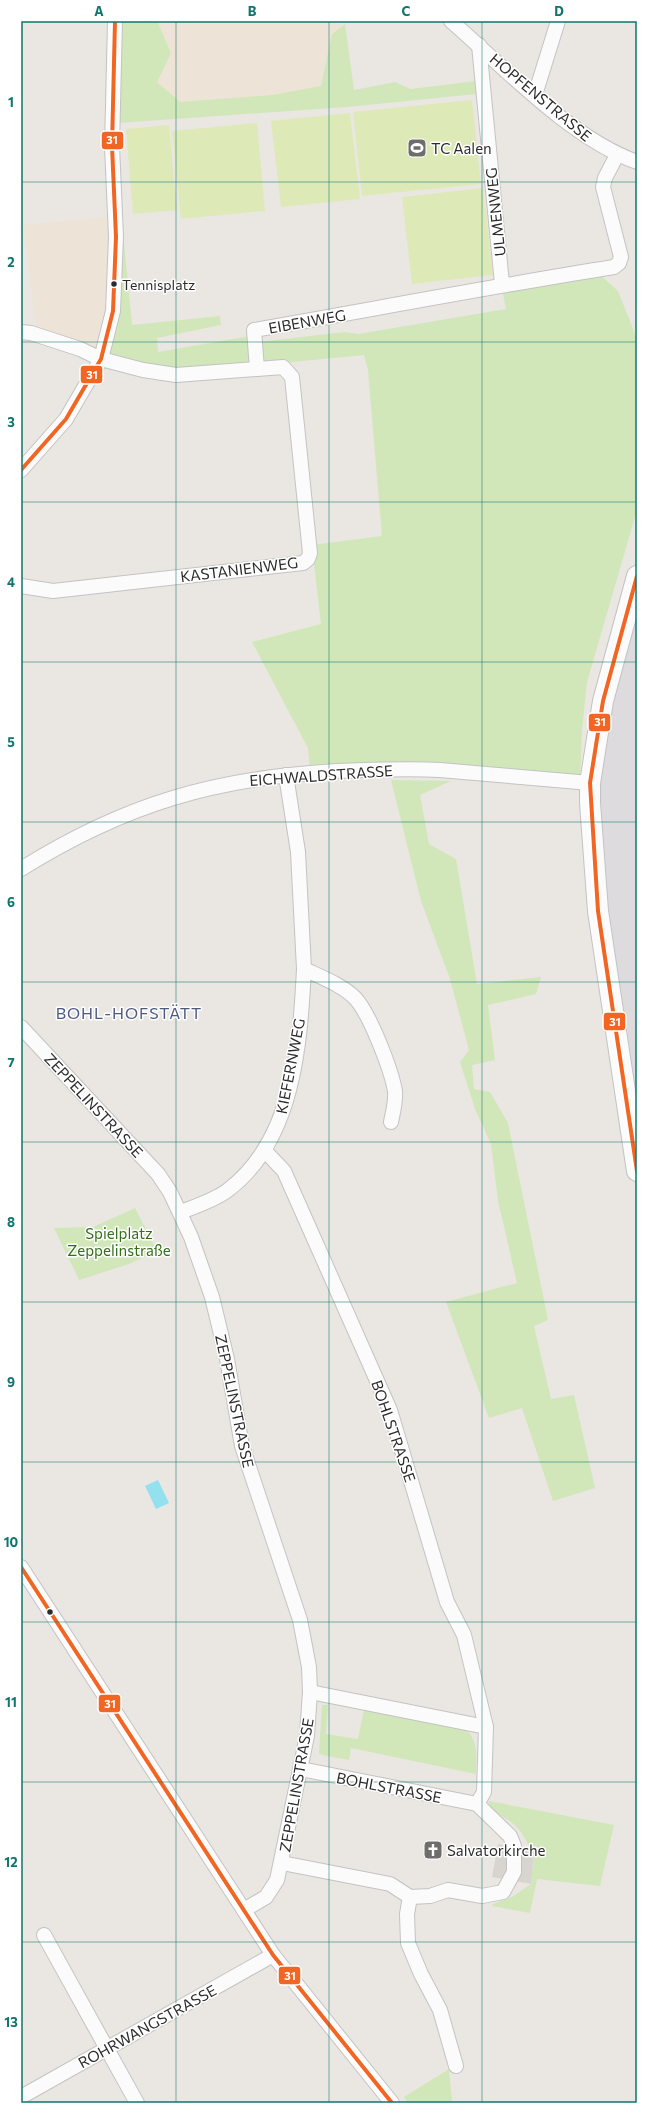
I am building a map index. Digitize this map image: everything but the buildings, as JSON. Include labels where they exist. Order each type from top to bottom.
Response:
[{"type":"main road","points":[[637,576],[603,700],[590,783],[590,803],[598,911],[637,1171]]},
{"type":"street","points":[[21,470],[66,419],[101,359],[114,310],[116,237],[112,146],[115,21]]},
{"type":"street","name":"HOPFENSTRASSE","points":[[451,21],[575,129],[617,155],[637,162]]},
{"type":"street","points":[[535,95],[558,21]]},
{"type":"street","name":"ULMENWEG","points":[[479,45],[502,284]]},
{"type":"street","name":"EIBENWEG","points":[[257,369],[254,330],[333,317],[502,284],[614,266],[619,263],[621,257],[603,187],[605,178],[617,155]]},
{"type":"street","points":[[21,332],[31,333],[80,348],[101,359],[143,370],[176,375],[257,369]]},
{"type":"street","name":"KASTANIENWEG","points":[[21,586],[53,591],[303,563],[308,559],[310,553],[292,377],[283,367],[257,369]]},
{"type":"street","name":"EICHWALDSTRASSE","points":[[21,869],[101,824],[156,803],[198,790],[234,782],[286,775],[362,770],[439,770],[590,783]]},
{"type":"street","name":"KIEFERNWEG","points":[[181,1212],[228,1190],[265,1151],[283,1112],[292,1074],[299,1030],[304,969],[298,852],[286,775]]},
{"type":"street","points":[[304,969],[339,987],[354,998],[368,1016],[395,1092],[391,1122]]},
{"type":"street","name":"ZEPPELINSTRASSE","points":[[21,1027],[158,1174],[181,1212],[202,1264],[212,1297],[226,1359],[242,1446],[300,1620],[307,1655],[310,1692],[307,1736],[301,1769],[282,1863],[277,1880],[266,1897],[244,1910]]},
{"type":"street","name":"BOHLSTRASSE","points":[[265,1151],[284,1172],[390,1410],[447,1602],[464,1635],[486,1727],[484,1792],[477,1804],[301,1769]]},
{"type":"street","points":[[21,1567],[273,1955],[392,2103]]},
{"type":"street","points":[[310,1692],[486,1727]]},
{"type":"street","points":[[282,1863],[390,1884],[410,1897],[430,1896],[448,1890],[482,1896],[503,1892],[511,1880],[514,1872],[514,1846],[510,1836],[477,1804]]},
{"type":"street","points":[[410,1897],[407,1914],[408,1943],[421,1974],[440,2010],[456,2066]]},
{"type":"street","points":[[44,1935],[108,2047],[137,2103]]},
{"type":"street","name":"ROHRWANGSTRASSE","points":[[21,2097],[273,1955]]},
{"type":"shaded area","points":[[121,21],[341,21],[343,103],[120,118]]},
{"type":"shaded area","points":[[110,217],[108,310],[98,349],[36,330],[24,225]]},
{"type":"shaded area","points":[[637,576],[637,1102],[593,848],[590,803]]},
{"type":"shaded area","points":[[498,1844],[534,1851],[531,1884],[492,1877]]},
{"type":"green space","points":[[119,21],[157,21],[171,53],[157,82],[180,102],[273,95],[321,86],[332,34],[345,24],[354,90],[395,82],[411,89],[475,81],[476,94],[347,107],[118,123]]},
{"type":"green space","name":"TC Aalen","points":[[472,100],[481,184],[362,196],[353,112]]},
{"type":"green space","points":[[350,113],[360,199],[281,207],[271,121]]},
{"type":"green space","points":[[257,123],[265,211],[181,219],[172,131]]},
{"type":"green space","points":[[169,125],[177,210],[133,214],[126,129]]},
{"type":"green space","points":[[483,188],[493,275],[412,284],[402,197]]},
{"type":"green space","points":[[123,232],[132,325],[220,316],[221,325],[157,338],[158,352],[250,336],[252,365],[184,370],[161,368],[107,357]]},
{"type":"green space","points":[[598,273],[618,291],[637,339],[637,510],[587,682],[582,731],[580,779],[310,770],[308,748],[252,642],[321,624],[314,564],[311,561],[312,545],[382,536],[368,370],[364,355],[261,365],[259,342],[344,332],[358,334],[506,309],[502,289]]},
{"type":"green space","points":[[391,780],[451,781],[420,795],[429,844],[456,859],[477,984],[541,977],[536,994],[488,1005],[495,1060],[472,1065],[474,1089],[490,1092],[508,1123],[548,1320],[534,1326],[551,1399],[574,1395],[595,1488],[553,1501],[522,1408],[489,1418],[446,1302],[517,1283],[498,1201],[491,1144],[475,1109],[460,1062],[469,1050],[450,979],[421,901]]},
{"type":"green space","name":"Spielplatz Zeppelinstraße","points":[[135,1208],[157,1251],[129,1264],[79,1280],[54,1228],[93,1227]]},
{"type":"green space","points":[[322,1705],[328,1705],[326,1734],[358,1739],[364,1710],[466,1730],[470,1734],[475,1744],[476,1774],[351,1748],[349,1760],[322,1755],[319,1753]]},
{"type":"green space","points":[[489,1801],[614,1825],[600,1886],[537,1879],[530,1913],[492,1906],[493,1904],[512,1897],[531,1884],[534,1852],[517,1827],[488,1808]]},
{"type":"green space","points":[[449,2069],[452,2103],[408,2103],[404,2097]]},
{"type":"water","points":[[158,1480],[169,1503],[156,1509],[145,1486]]},
{"type":"transit line","name":"31","points":[[21,470],[66,419],[101,359],[113,311],[116,237],[112,146],[115,21]]},
{"type":"transit line","name":"31","points":[[637,576],[603,701],[590,783],[598,911],[637,1171]]},
{"type":"transit line","name":"31","points":[[21,1567],[273,1955],[392,2103]]},
{"type":"place","name":"TC Aalen","points":[[417,148]]},
{"type":"place","name":"Tennisplatz","points":[[114,284]]},
{"type":"place","name":"Salvatorkirche","points":[[433,1850]]},
{"type":"district","name":"BOHL-HOFSTÄTT","points":[[129,1012]]}]
